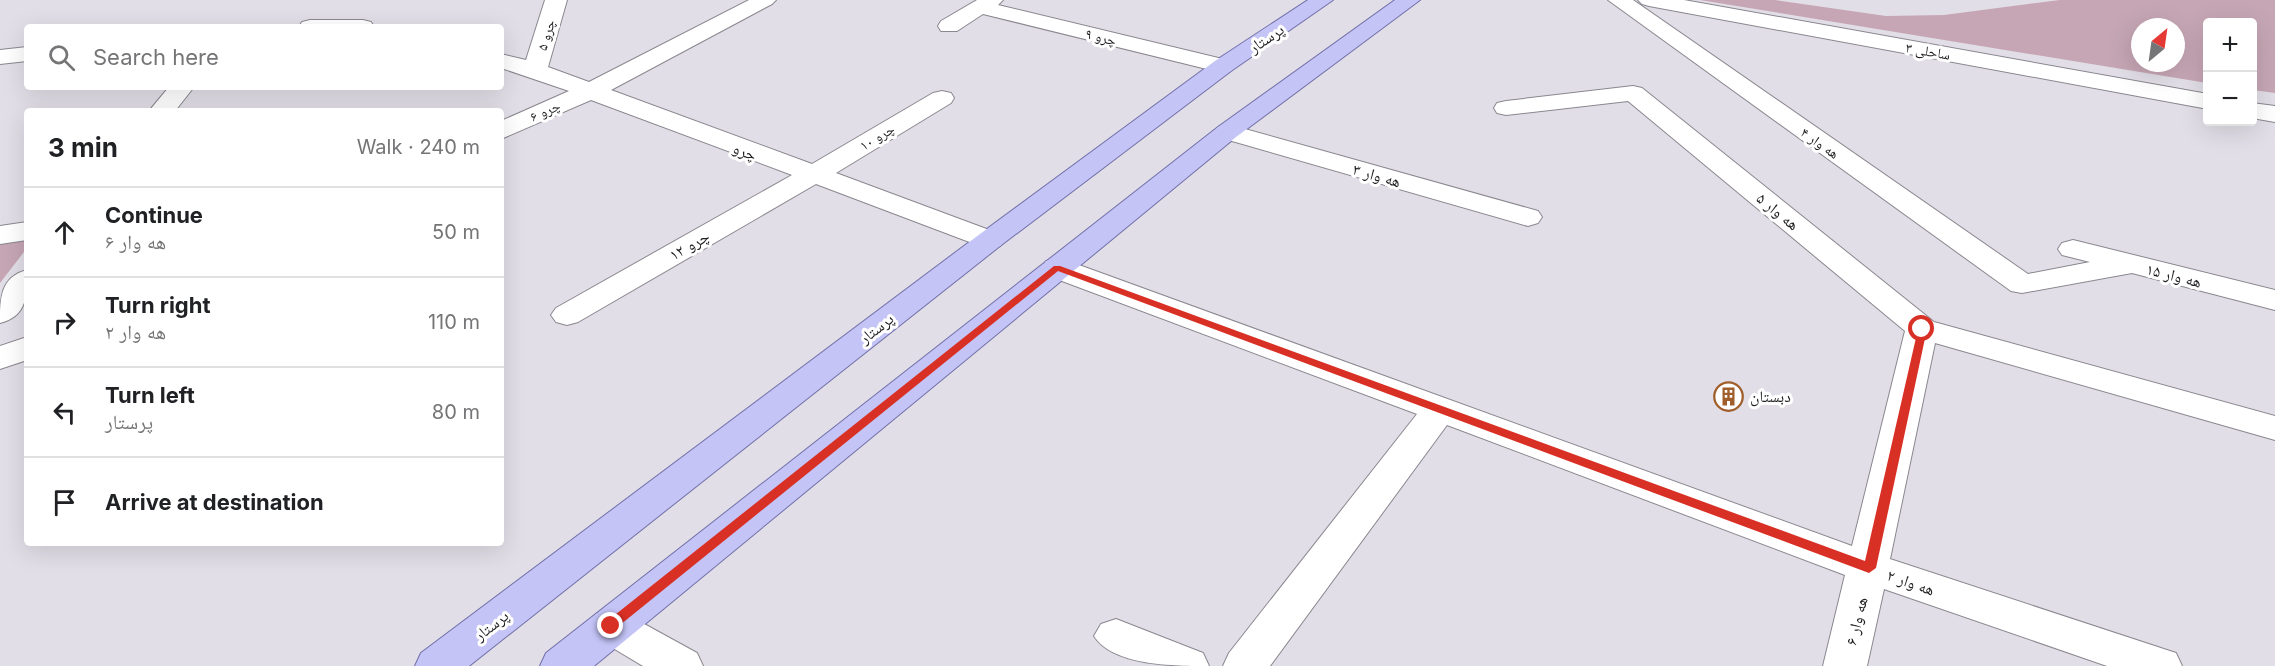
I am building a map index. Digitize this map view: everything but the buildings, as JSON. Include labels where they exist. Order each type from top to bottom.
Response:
[{"type":"main road","name":"پرستار","points":[[437,666],[990,240],[1223,66],[1322,0]]},
{"type":"main road","points":[[562,666],[1227,132],[1409,0]]},
{"type":"street","name":"چرو ۵","points":[[535,70],[556,0]]},
{"type":"street","name":"چرو ۶","points":[[504,130],[588,92],[765,0]]},
{"type":"street","name":"هه وار ۴","points":[[1619,0],[2022,285],[2132,264]]},
{"type":"street","name":"ساحلی ۳","points":[[1649,0],[2203,101]]},
{"type":"street","name":"چرو ۹","points":[[985,4],[1223,66]]},
{"type":"street","points":[[949,26],[985,4]]},
{"type":"street","points":[[0,57],[24,54]]},
{"type":"street","name":"چرو","points":[[504,62],[535,70],[812,176],[990,240]]},
{"type":"street","points":[[164,108],[180,90]]},
{"type":"street","name":"هه وار ۵","points":[[1506,108],[1633,93],[1922,329]]},
{"type":"street","name":"چرو ۱۰","points":[[812,176],[942,98]]},
{"type":"street","points":[[2257,111],[2275,114]]},
{"type":"street","name":"هه وار ۳","points":[[1227,132],[1528,218]]},
{"type":"street","name":"چرو ۱۲","points":[[567,315],[812,176]]},
{"type":"street","points":[[0,235],[24,231]]},
{"type":"street","name":"هه وار ۱۵","points":[[2073,249],[2275,300]]},
{"type":"street","name":"هه وار ۲","points":[[1057,268],[1869,568],[2160,666]]},
{"type":"street","points":[[0,313],[24,283]]},
{"type":"street","points":[[1922,329],[2275,428]]},
{"type":"street","name":"هه وار ۶","points":[[1845,666],[1922,329]]},
{"type":"street","points":[[0,359],[24,348]]},
{"type":"street","points":[[1245,666],[1440,409]]},
{"type":"street","points":[[611,626],[681,666]]},
{"type":"street","points":[[1116,636],[1187,666]]},
{"type":"shaded area","points":[[1700,0],[1775,0],[1886,16],[1944,15],[2060,0],[2275,0],[2275,93],[2257,91],[2257,18],[2203,18],[2203,82],[2140,72],[2185,72],[2185,18],[2131,18],[2131,71]]},
{"type":"shaded area","points":[[24,238],[24,252],[0,283],[0,242]]},
{"type":"place","name":"دبستان","points":[[1729,396]]},
{"type":"route","points":[[611,626],[1057,268],[1869,568],[1922,329]]}]
